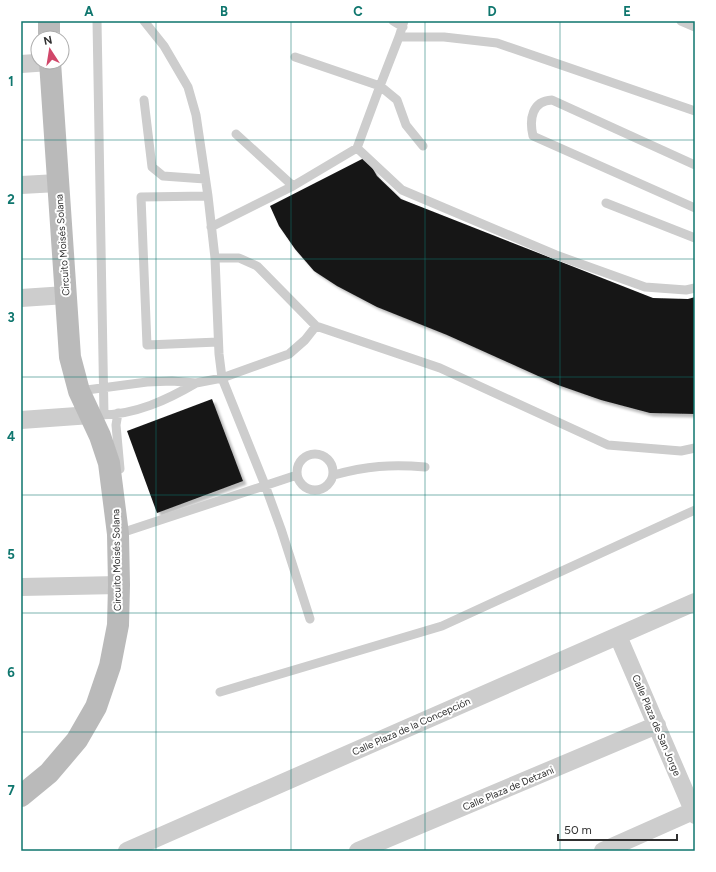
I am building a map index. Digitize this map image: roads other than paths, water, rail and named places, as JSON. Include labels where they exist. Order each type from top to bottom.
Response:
[{"type":"street","name":"Circuito Moisés Solana","points":[[21,796],[49,773],[77,740],[96,707],[110,666],[118,624],[119,585],[117,526],[109,463],[100,436],[98,415],[79,391],[70,357],[51,70]]},
{"type":"street","points":[[21,185],[58,183]]},
{"type":"street","points":[[21,298],[66,295]]},
{"type":"street","points":[[21,420],[98,415]]},
{"type":"street","points":[[21,587],[119,585]]},
{"type":"street","name":"Calle Plaza de la Concepción","points":[[127,851],[695,602]]},
{"type":"street","name":"Calle Plaza de San Jorge","points":[[618,636],[694,813]]},
{"type":"street","name":"Calle Plaza de Detzani","points":[[358,851],[657,725]]},
{"type":"street","points":[[603,851],[694,813]]},
{"type":"lane","points":[[97,21],[99,59],[104,388],[98,415],[118,413],[152,405],[175,396],[196,383]]},
{"type":"lane","points":[[144,21],[164,46],[188,87],[196,115],[206,179],[215,258],[218,342],[222,378],[265,485],[310,619]]},
{"type":"lane","points":[[211,227],[293,186],[357,148],[400,37],[403,24],[393,21]]},
{"type":"lane","points":[[681,21],[695,27]]},
{"type":"lane","points":[[400,37],[444,37],[497,43],[695,111]]},
{"type":"lane","points":[[295,57],[380,86],[397,100],[406,125],[423,146]]},
{"type":"lane","points":[[144,100],[152,167],[163,176],[206,179]]},
{"type":"lane","points":[[695,165],[552,100],[544,100],[537,106],[530,120],[533,136],[695,208]]},
{"type":"lane","points":[[236,134],[293,186]]},
{"type":"lane","points":[[357,148],[402,190],[556,255],[645,287],[686,290],[695,288]]},
{"type":"lane","points":[[208,196],[140,197],[148,345],[218,342]]},
{"type":"lane","points":[[606,203],[695,238]]},
{"type":"lane","points":[[215,258],[239,258],[257,266],[316,326],[440,368],[608,445],[682,451],[695,448]]},
{"type":"lane","points":[[79,391],[147,382],[172,381],[196,383],[222,378],[289,354],[305,340],[316,326]]},
{"type":"lane","points":[[118,413],[116,424],[122,499],[117,526],[297,475]]},
{"type":"lane","points":[[312,454],[318,454],[330,461],[333,467],[334,475],[329,485],[319,491],[306,489],[302,485],[297,475],[297,468],[305,457],[312,454]]},
{"type":"lane","points":[[334,475],[370,467],[425,467]]},
{"type":"lane","points":[[220,692],[442,626],[695,510]]}]
